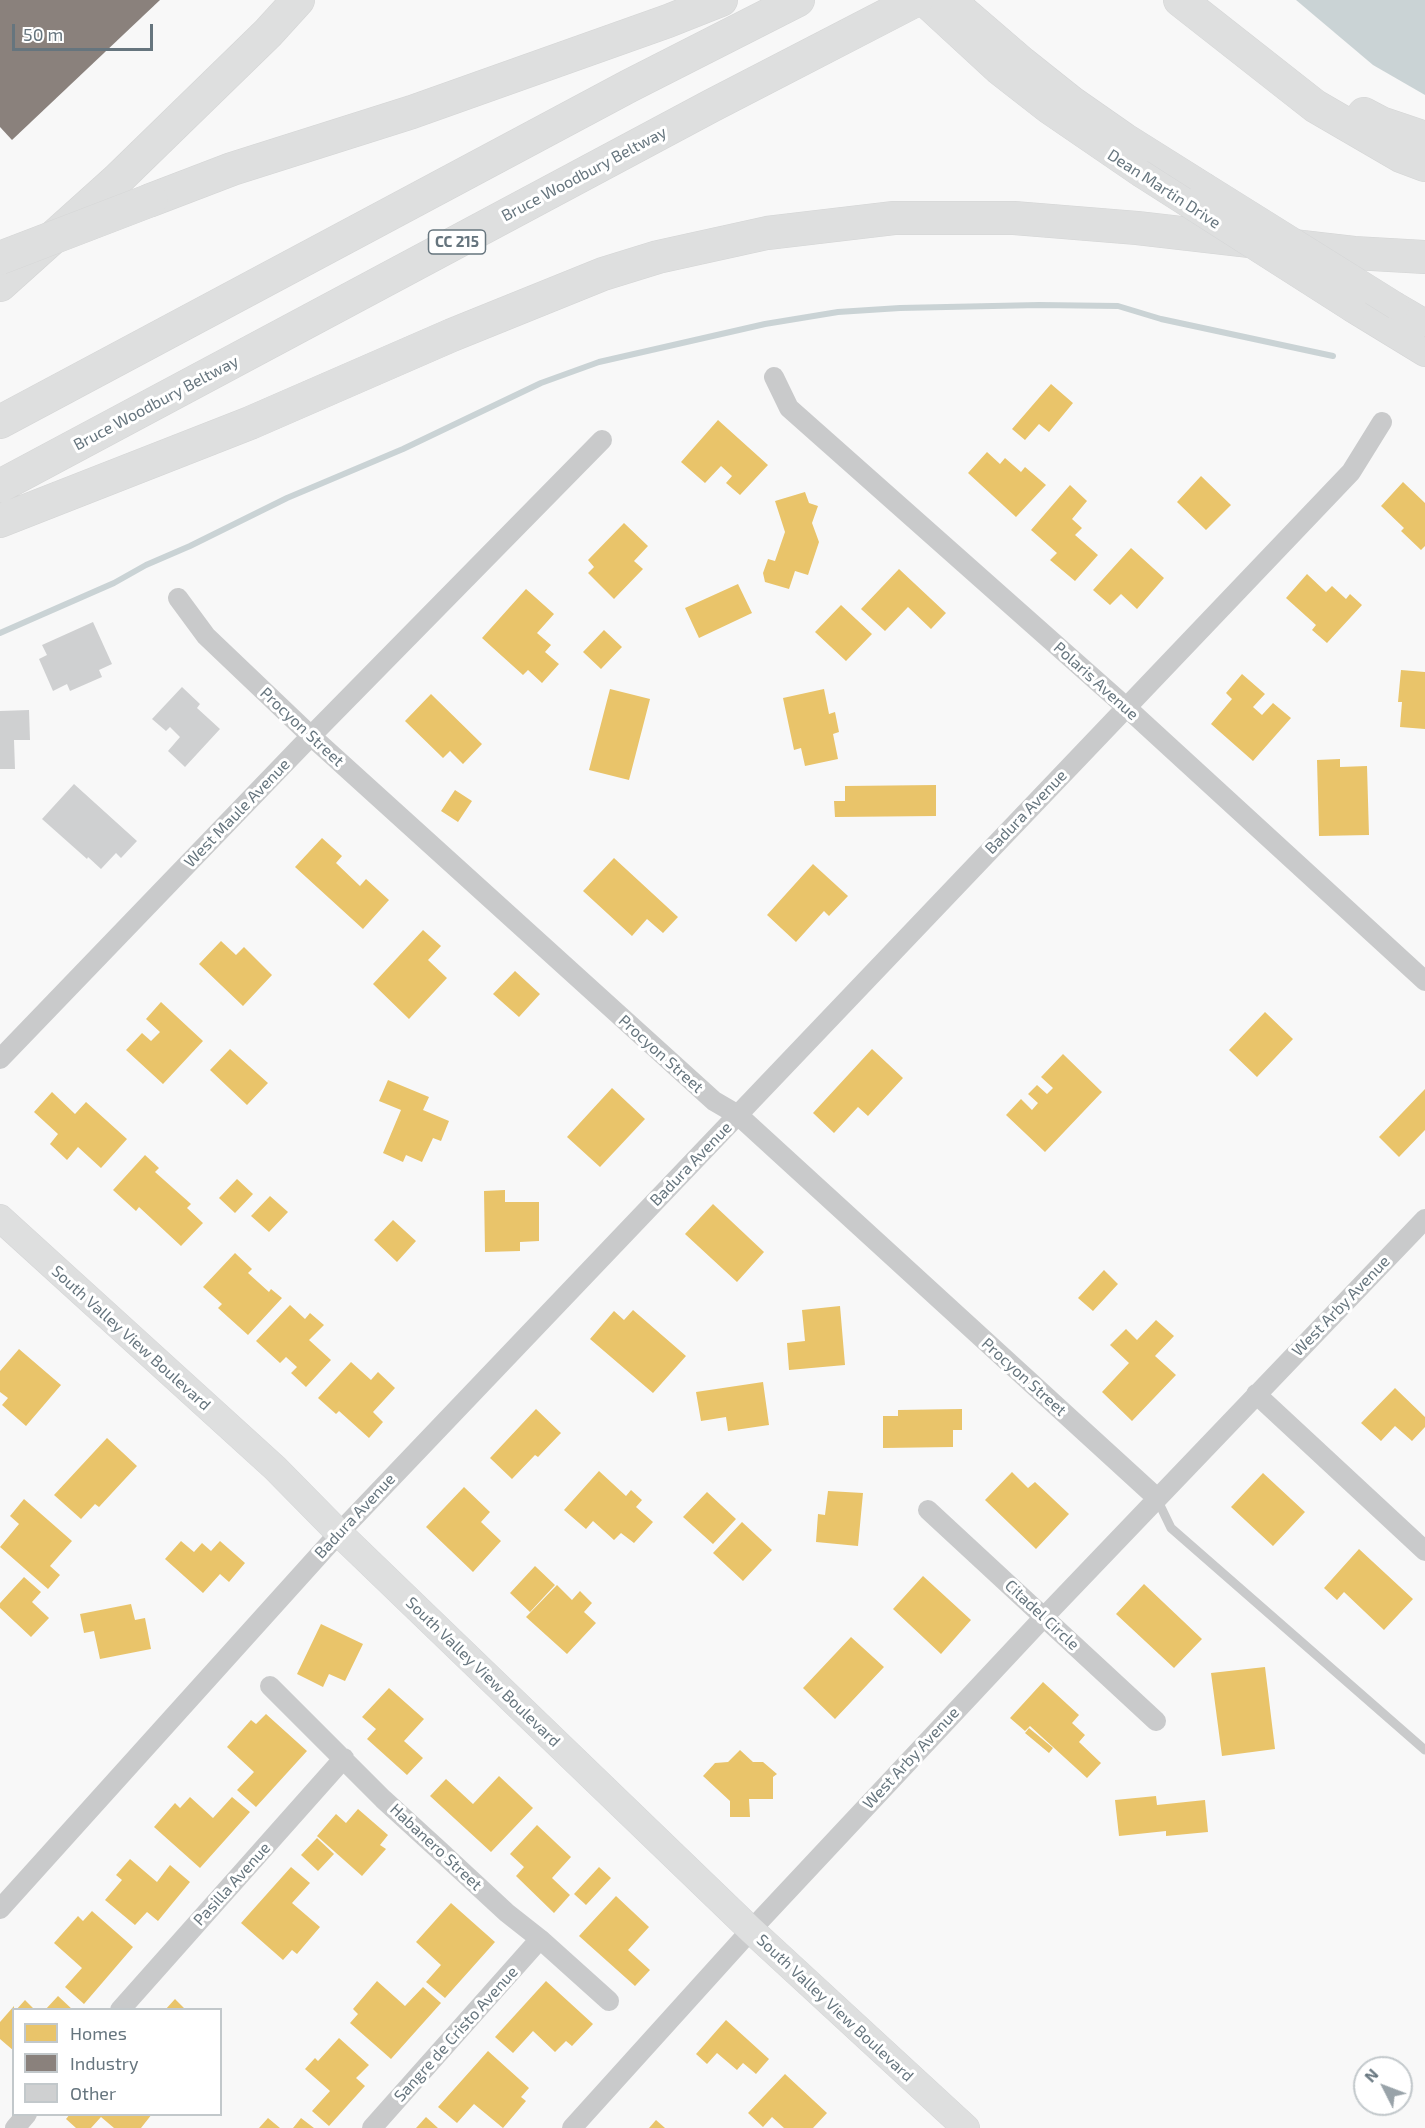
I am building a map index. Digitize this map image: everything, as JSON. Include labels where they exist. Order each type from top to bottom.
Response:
[{"type":"highway","points":[[117,180],[225,51],[272,0]]},
{"type":"highway","points":[[0,285],[117,180],[268,33],[298,0]]},
{"type":"highway","points":[[0,258],[232,169],[412,112],[721,0]]},
{"type":"highway","points":[[0,422],[619,92],[798,0]]},
{"type":"highway","name":"Bruce Woodbury Beltway","points":[[0,486],[701,112],[916,0]]},
{"type":"highway","points":[[1180,0],[1315,106],[1401,156],[1425,165]]},
{"type":"highway","points":[[1274,75],[1319,91],[1381,123],[1425,138]]},
{"type":"highway","points":[[0,521],[250,423],[570,286],[657,257],[767,233],[894,218],[1014,218],[1137,228],[1354,253],[1425,257]]},
{"type":"highway","points":[[1354,253],[1425,269]]},
{"type":"main road","name":"Dean Martin Drive","points":[[921,0],[999,71],[1048,110],[1140,173],[1425,353]]},
{"type":"main road","name":"Dean Martin Drive","points":[[954,0],[1024,61],[1073,100],[1126,137],[1425,323]]},
{"type":"main road","name":"South Valley View Boulevard","points":[[0,1218],[274,1468],[751,1930],[966,2128]]},
{"type":"street","name":"Polaris Avenue","points":[[774,377],[789,408],[1125,707],[1425,981]]},
{"type":"street","name":"Badura Avenue","points":[[0,1909],[339,1533],[1351,472],[1382,422]]},
{"type":"street","name":"West Maule Avenue","points":[[0,1059],[310,736],[603,440]]},
{"type":"street","name":"Procyon Street","points":[[178,598],[206,636],[310,736],[714,1101],[738,1115],[1157,1498]]},
{"type":"street","name":"West Arby Avenue","points":[[572,2128],[751,1930],[1044,1617],[1425,1219]]},
{"type":"street","points":[[1256,1394],[1425,1551]]},
{"type":"street","name":"Citadel Circle","points":[[928,1510],[1156,1721]]},
{"type":"street","name":"Habanero Street","points":[[270,1686],[383,1799],[507,1913],[540,1939],[609,2001]]},
{"type":"street","name":"Pasilla Avenue","points":[[122,2008],[344,1758]]},
{"type":"street","name":"Sangre de Cristo Avenue","points":[[372,2128],[540,1939]]},
{"type":"street","points":[[15,2128],[26,2116]]},
{"type":"lane","points":[[1157,1498],[1171,1528],[1425,1750]]},
{"type":"shaded area","points":[[1296,0],[1425,0],[1425,95],[1373,65]]},
{"type":"building: Homes","points":[[1051,384],[1073,403],[1049,432],[1039,424],[1025,440],[1012,429]]},
{"type":"building: Homes","points":[[718,420],[768,465],[740,495],[726,483],[732,476],[721,466],[705,483],[681,462]]},
{"type":"building: Homes","points":[[987,452],[1000,464],[1005,458],[1021,472],[1025,467],[1046,485],[1016,517],[968,473]]},
{"type":"building: Homes","points":[[1201,476],[1231,505],[1206,530],[1177,502]]},
{"type":"building: Homes","points":[[1403,482],[1425,503],[1425,546],[1421,550],[1401,531],[1404,528],[1381,506]]},
{"type":"building: Homes","points":[[1070,485],[1087,501],[1072,519],[1082,528],[1075,535],[1098,555],[1075,581],[1050,560],[1057,553],[1031,530]]},
{"type":"building: Homes","points":[[805,492],[809,503],[818,506],[812,523],[819,542],[808,575],[795,571],[789,589],[765,582],[763,573],[768,559],[775,561],[785,532],[775,501]]},
{"type":"building: Homes","points":[[624,523],[648,546],[634,561],[643,569],[614,599],[588,573],[594,567],[588,560]]},
{"type":"building: Homes","points":[[1131,548],[1164,578],[1137,609],[1121,594],[1110,605],[1093,590]]},
{"type":"building: Homes","points":[[899,569],[946,613],[931,629],[908,607],[885,631],[861,609]]},
{"type":"building: Homes","points":[[1307,574],[1326,592],[1332,586],[1346,599],[1350,594],[1362,605],[1327,643],[1312,630],[1316,625],[1286,598]]},
{"type":"building: Homes","points":[[738,584],[752,613],[699,638],[685,608]]},
{"type":"building: Homes","points":[[526,589],[554,614],[537,633],[551,645],[545,652],[559,664],[542,683],[528,670],[523,675],[482,638]]},
{"type":"building: Homes","points":[[841,605],[872,634],[846,661],[815,632]]},
{"type":"building: Homes","points":[[604,630],[622,647],[601,669],[583,652]]},
{"type":"building: Homes","points":[[1401,670],[1425,672],[1425,729],[1400,727],[1402,702],[1398,702]]},
{"type":"building: Homes","points":[[1242,674],[1265,694],[1253,707],[1262,715],[1273,703],[1291,718],[1253,761],[1211,724],[1232,699],[1226,693]]},
{"type":"building: Homes","points":[[610,689],[650,699],[629,780],[589,770]]},
{"type":"building: Homes","points":[[824,689],[829,714],[835,712],[839,732],[833,734],[838,759],[805,766],[801,748],[794,750],[783,698]]},
{"type":"building: Homes","points":[[431,694],[482,744],[463,764],[450,751],[443,758],[405,721]]},
{"type":"building: Homes","points":[[1340,759],[1340,767],[1367,766],[1369,835],[1319,836],[1317,760]]},
{"type":"building: Homes","points":[[936,785],[936,816],[835,817],[834,801],[845,801],[845,786]]},
{"type":"building: Homes","points":[[455,790],[472,801],[458,822],[441,811]]},
{"type":"building: Homes","points":[[322,838],[342,856],[336,863],[360,886],[366,879],[389,900],[363,929],[295,867]]},
{"type":"building: Homes","points":[[614,858],[678,917],[663,933],[647,919],[632,936],[583,891]]},
{"type":"building: Homes","points":[[813,864],[848,896],[829,916],[824,911],[796,942],[767,915]]},
{"type":"building: Homes","points":[[423,930],[441,946],[428,960],[447,978],[409,1019],[373,984]]},
{"type":"building: Homes","points":[[221,941],[236,955],[244,947],[272,975],[243,1006],[199,964]]},
{"type":"building: Homes","points":[[515,971],[540,994],[519,1017],[493,994]]},
{"type":"building: Homes","points":[[161,1002],[203,1041],[163,1084],[126,1050],[142,1033],[151,1041],[160,1032],[146,1019]]},
{"type":"building: Homes","points":[[1265,1012],[1293,1039],[1257,1077],[1229,1050]]},
{"type":"building: Homes","points":[[230,1049],[268,1083],[247,1105],[210,1070]]},
{"type":"building: Homes","points":[[872,1049],[903,1078],[868,1116],[858,1107],[834,1133],[813,1113]]},
{"type":"building: Homes","points":[[1063,1054],[1102,1092],[1045,1152],[1006,1115],[1021,1099],[1032,1110],[1038,1103],[1028,1094],[1037,1085],[1047,1094],[1053,1088],[1041,1077]]},
{"type":"building: Homes","points":[[388,1080],[429,1097],[423,1110],[449,1121],[441,1141],[433,1138],[422,1162],[406,1155],[403,1162],[383,1153],[401,1110],[379,1101]]},
{"type":"building: Homes","points":[[612,1088],[645,1119],[600,1167],[567,1137]]},
{"type":"building: Homes","points":[[1425,1089],[1425,1130],[1399,1157],[1379,1137]]},
{"type":"building: Homes","points":[[52,1092],[75,1114],[86,1102],[127,1139],[101,1168],[78,1147],[67,1160],[50,1144],[58,1134],[34,1112]]},
{"type":"building: Homes","points":[[145,1155],[159,1168],[155,1172],[191,1204],[187,1208],[203,1223],[181,1246],[139,1207],[136,1211],[113,1190]]},
{"type":"building: Homes","points":[[237,1179],[253,1194],[235,1213],[219,1198]]},
{"type":"building: Homes","points":[[505,1190],[505,1202],[539,1202],[539,1241],[520,1242],[520,1251],[485,1252],[484,1191]]},
{"type":"building: Homes","points":[[270,1196],[288,1212],[269,1232],[251,1216]]},
{"type":"building: Homes","points":[[713,1204],[764,1252],[737,1282],[685,1234]]},
{"type":"building: Homes","points":[[393,1220],[416,1241],[397,1262],[374,1240]]},
{"type":"building: Homes","points":[[235,1253],[252,1269],[248,1273],[269,1292],[271,1289],[282,1298],[248,1335],[218,1308],[222,1304],[203,1287]]},
{"type":"building: Homes","points":[[1104,1270],[1118,1284],[1093,1311],[1078,1298]]},
{"type":"building: Homes","points":[[290,1305],[305,1319],[310,1313],[324,1325],[309,1340],[331,1360],[306,1387],[291,1373],[297,1367],[286,1357],[280,1363],[256,1341]]},
{"type":"building: Homes","points":[[840,1306],[845,1365],[789,1370],[787,1343],[805,1341],[802,1310]]},
{"type":"building: Homes","points":[[633,1310],[686,1356],[653,1393],[590,1339],[614,1311],[624,1320]]},
{"type":"building: Homes","points":[[1156,1320],[1174,1336],[1155,1356],[1176,1375],[1132,1421],[1102,1392],[1129,1363],[1110,1345],[1126,1329],[1137,1340]]},
{"type":"building: Homes","points":[[19,1349],[61,1385],[26,1426],[2,1405],[8,1398],[0,1392],[0,1371]]},
{"type":"building: Homes","points":[[351,1362],[371,1380],[378,1372],[395,1388],[373,1412],[383,1422],[369,1438],[339,1411],[336,1414],[318,1398]]},
{"type":"building: Homes","points":[[763,1382],[769,1425],[728,1431],[726,1417],[701,1421],[696,1392]]},
{"type":"building: Homes","points":[[1395,1388],[1425,1417],[1425,1427],[1412,1441],[1395,1426],[1381,1441],[1361,1423]]},
{"type":"building: Homes","points":[[536,1409],[561,1433],[512,1479],[490,1458]]},
{"type":"building: Homes","points":[[962,1409],[962,1430],[953,1430],[953,1447],[883,1448],[883,1416],[898,1416],[898,1410]]},
{"type":"building: Homes","points":[[107,1438],[137,1466],[99,1507],[95,1504],[81,1519],[54,1495]]},
{"type":"building: Homes","points":[[599,1471],[626,1496],[631,1490],[642,1500],[636,1507],[653,1522],[634,1543],[621,1533],[614,1540],[593,1521],[586,1529],[564,1510]]},
{"type":"building: Homes","points":[[1012,1472],[1028,1488],[1035,1482],[1069,1514],[1036,1549],[985,1500]]},
{"type":"building: Homes","points":[[1263,1473],[1305,1512],[1273,1546],[1231,1507]]},
{"type":"building: Homes","points":[[464,1487],[490,1512],[481,1522],[501,1541],[473,1572],[426,1527]]},
{"type":"building: Homes","points":[[828,1491],[863,1493],[858,1546],[816,1542],[818,1514],[825,1515]]},
{"type":"building: Homes","points":[[707,1492],[736,1519],[713,1544],[683,1517]]},
{"type":"building: Homes","points":[[24,1499],[72,1541],[50,1566],[60,1575],[48,1589],[0,1547],[19,1524],[10,1516]]},
{"type":"building: Homes","points":[[742,1522],[772,1550],[743,1581],[713,1553]]},
{"type":"building: Homes","points":[[181,1541],[194,1552],[202,1543],[211,1551],[220,1541],[245,1563],[229,1582],[220,1574],[203,1593],[165,1559]]},
{"type":"building: Homes","points":[[1359,1549],[1413,1599],[1384,1630],[1344,1592],[1337,1600],[1324,1588]]},
{"type":"building: Homes","points":[[535,1566],[555,1585],[530,1612],[510,1593]]},
{"type":"building: Homes","points":[[923,1576],[971,1620],[941,1654],[893,1609]]},
{"type":"building: Homes","points":[[24,1577],[41,1592],[32,1602],[49,1618],[31,1637],[0,1608],[0,1603]]},
{"type":"building: Homes","points":[[1144,1584],[1202,1639],[1174,1668],[1116,1614]]},
{"type":"building: Homes","points":[[557,1585],[572,1600],[580,1591],[592,1603],[584,1612],[596,1623],[567,1654],[526,1617]]},
{"type":"building: Homes","points":[[131,1604],[135,1620],[145,1618],[151,1649],[100,1659],[94,1631],[84,1633],[80,1614]]},
{"type":"building: Homes","points":[[321,1624],[363,1644],[345,1681],[329,1674],[323,1687],[297,1674]]},
{"type":"building: Homes","points":[[851,1637],[884,1667],[835,1719],[803,1688]]},
{"type":"building: Homes","points":[[1265,1667],[1275,1749],[1222,1756],[1211,1673]]},
{"type":"building: Homes","points":[[1043,1682],[1079,1715],[1072,1723],[1085,1735],[1079,1742],[1101,1763],[1087,1778],[1030,1726],[1025,1731],[1010,1718]]},
{"type":"building: Homes","points":[[389,1688],[424,1719],[404,1741],[423,1758],[407,1775],[367,1739],[376,1729],[362,1717]]},
{"type":"building: Homes","points":[[266,1714],[307,1751],[256,1807],[237,1790],[254,1772],[227,1747],[251,1720],[256,1724]]},
{"type":"building: Homes","points":[[1029,1728],[1053,1748],[1049,1753],[1025,1733]]},
{"type":"building: Homes","points":[[740,1750],[753,1762],[763,1762],[777,1774],[773,1777],[773,1799],[749,1799],[750,1817],[730,1817],[730,1801],[703,1776],[715,1763],[728,1762]]},
{"type":"building: Homes","points":[[499,1776],[533,1808],[491,1852],[430,1796],[446,1779],[473,1804]]},
{"type":"building: Homes","points":[[1156,1796],[1157,1805],[1205,1800],[1208,1832],[1166,1836],[1166,1831],[1119,1836],[1115,1800]]},
{"type":"building: Homes","points":[[190,1797],[213,1818],[232,1797],[250,1812],[200,1868],[154,1827],[175,1803],[180,1808]]},
{"type":"building: Homes","points":[[358,1809],[388,1835],[380,1845],[386,1849],[362,1876],[317,1836],[336,1814],[346,1823]]},
{"type":"building: Homes","points":[[537,1825],[571,1857],[552,1878],[570,1895],[554,1913],[516,1876],[524,1867],[510,1854]]},
{"type":"building: Homes","points":[[317,1838],[334,1854],[318,1871],[301,1855]]},
{"type":"building: Homes","points":[[130,1859],[157,1882],[170,1865],[190,1882],[158,1921],[147,1912],[135,1925],[105,1900],[122,1880],[116,1875]]},
{"type":"building: Homes","points":[[291,1867],[310,1883],[292,1903],[320,1927],[297,1954],[292,1950],[283,1960],[241,1923]]},
{"type":"building: Homes","points":[[599,1867],[611,1878],[586,1905],[574,1894]]},
{"type":"building: Homes","points":[[616,1896],[649,1927],[628,1950],[650,1970],[635,1986],[579,1936]]},
{"type":"building: Homes","points":[[451,1903],[495,1942],[445,1998],[426,1982],[441,1965],[416,1942]]},
{"type":"building: Homes","points":[[92,1911],[133,1947],[84,2004],[65,1987],[82,1968],[54,1943],[78,1916],[83,1921]]},
{"type":"building: Homes","points":[[377,1981],[405,2006],[423,1987],[441,2003],[391,2059],[350,2023],[358,2014],[353,2009]]},
{"type":"building: Homes","points":[[546,1981],[593,2024],[572,2046],[566,2041],[555,2052],[533,2031],[513,2053],[495,2037]]},
{"type":"building: Homes","points":[[58,1996],[71,2008],[47,2008]]},
{"type":"building: Homes","points":[[175,1999],[184,2008],[167,2008]]},
{"type":"building: Homes","points":[[25,2000],[33,2008],[18,2008]]},
{"type":"building: Homes","points":[[12,2008],[12,2049],[0,2039],[0,2022]]},
{"type":"building: Homes","points":[[726,2020],[769,2059],[756,2074],[743,2063],[737,2070],[717,2053],[707,2064],[696,2054]]},
{"type":"building: Homes","points":[[339,2038],[369,2065],[356,2078],[365,2086],[329,2126],[312,2111],[330,2091],[305,2069],[315,2058],[318,2061]]},
{"type":"building: Homes","points":[[488,2051],[529,2088],[521,2097],[526,2101],[503,2128],[474,2104],[457,2123],[438,2107]]},
{"type":"building: Homes","points":[[785,2074],[827,2113],[813,2128],[784,2128],[772,2117],[763,2127],[748,2113]]},
{"type":"building: Homes","points":[[68,2116],[150,2116],[141,2128],[114,2128],[101,2117],[91,2128],[76,2128],[66,2119]]},
{"type":"building: Homes","points":[[426,2117],[438,2128],[416,2128]]},
{"type":"building: Homes","points":[[268,2118],[280,2128],[259,2128]]},
{"type":"building: Homes","points":[[301,2118],[314,2128],[293,2128]]},
{"type":"building: Homes","points":[[656,2120],[665,2128],[649,2128]]},
{"type":"building: Industry","points":[[0,0],[160,0],[12,140],[0,127]]},
{"type":"building: Other","points":[[93,622],[112,664],[99,670],[102,677],[70,691],[67,684],[53,691],[39,659],[47,655],[42,645]]},
{"type":"building: Other","points":[[182,687],[200,704],[197,708],[220,729],[185,767],[168,751],[180,737],[170,727],[166,731],[152,719]]},
{"type":"building: Other","points":[[29,710],[30,740],[14,740],[15,769],[0,769],[0,711]]},
{"type":"building: Other","points":[[74,784],[137,841],[121,858],[116,853],[101,869],[42,819]]},
{"type":"waterway","points":[[0,633],[114,583],[146,565],[287,498],[403,449],[541,383],[599,362],[765,324],[838,312],[900,308],[1118,306],[1161,319],[1333,356]]}]
